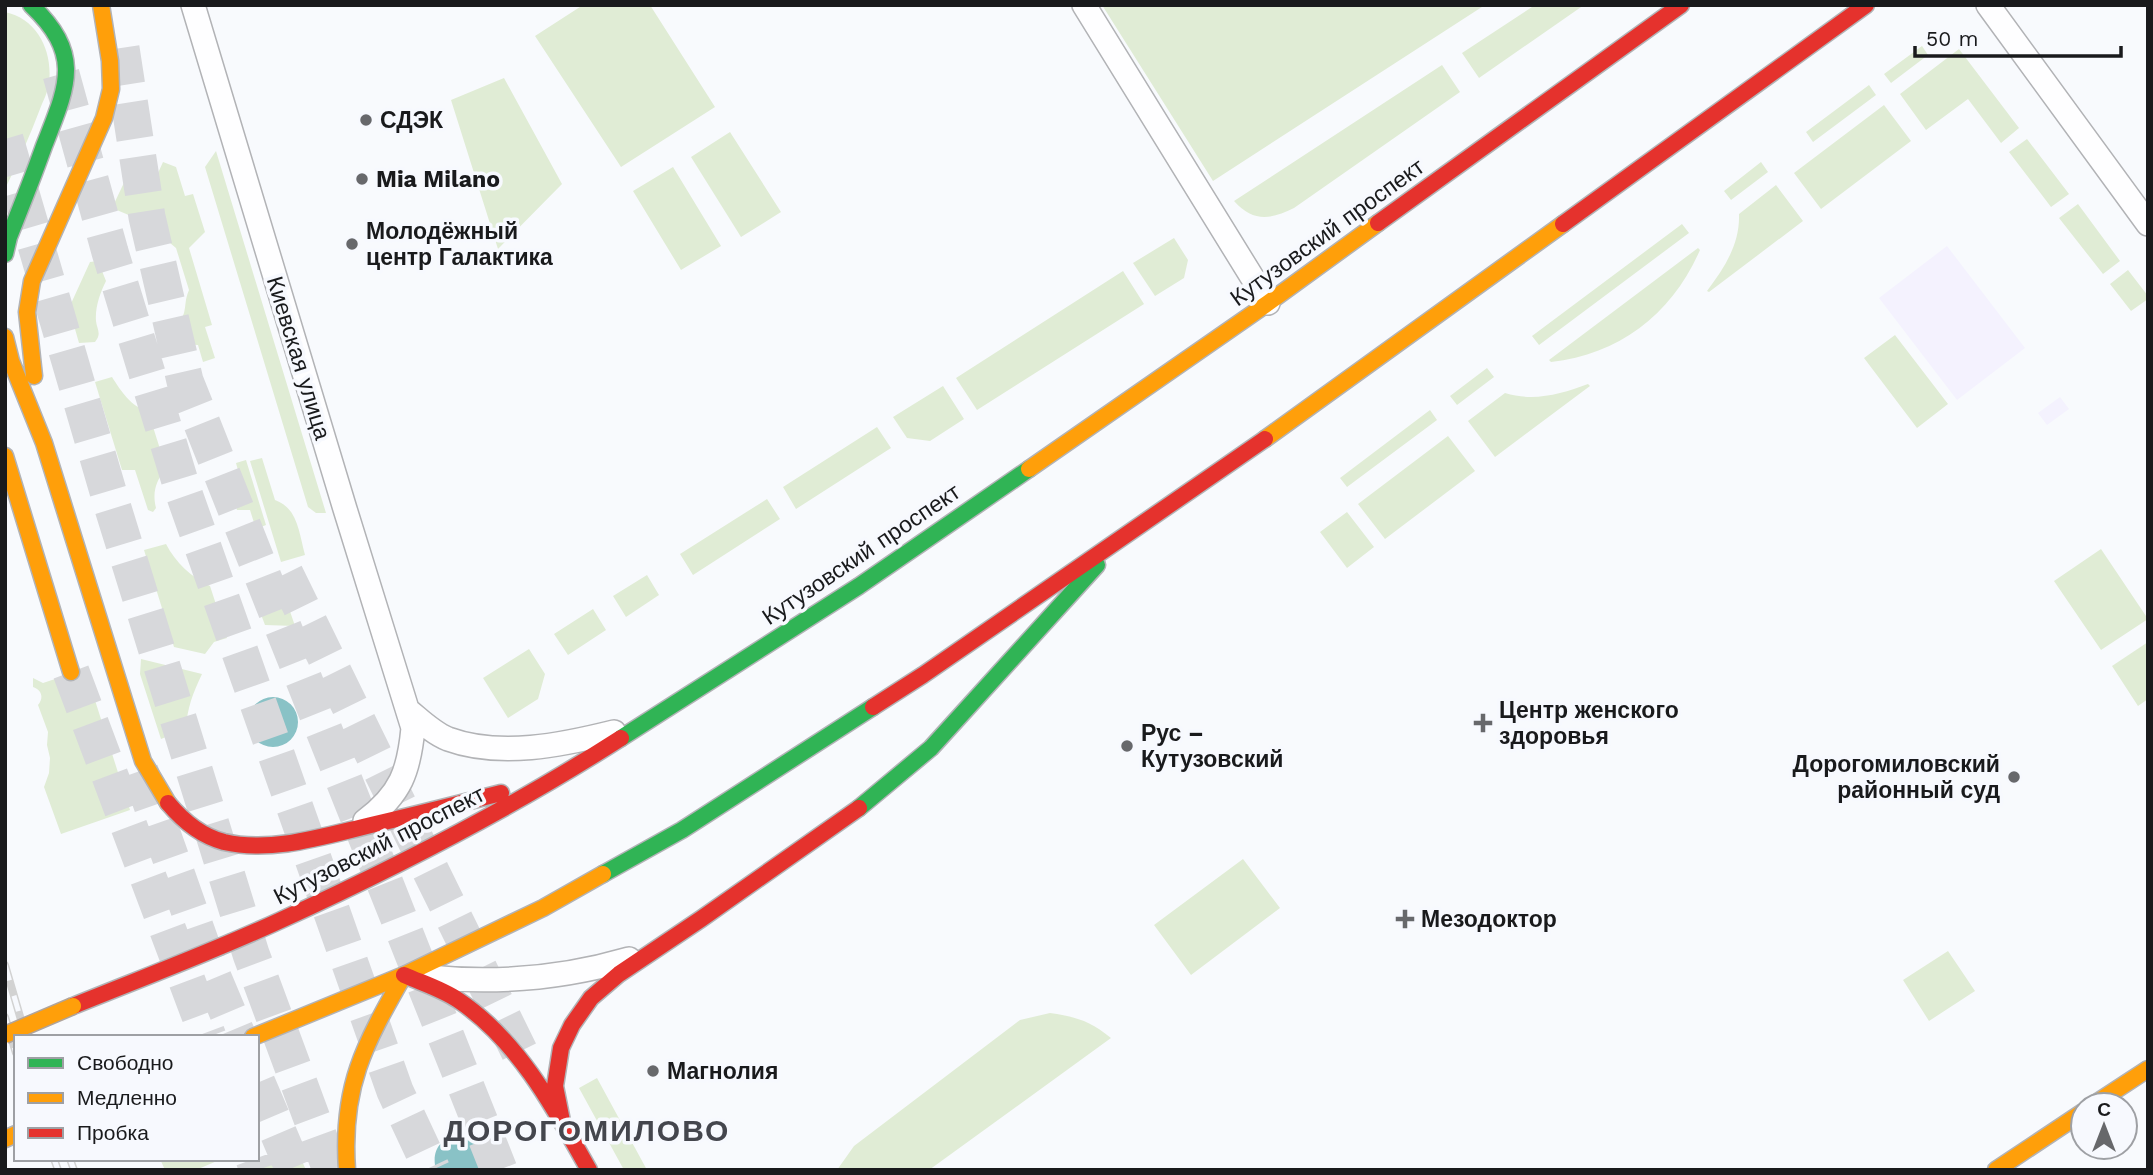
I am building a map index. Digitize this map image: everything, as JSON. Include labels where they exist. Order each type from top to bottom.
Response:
[{"type":"main road","points":[[5,254],[9,237],[65,93],[68,75],[66,55],[59,35],[31,5]]},
{"type":"main road","points":[[44,443],[27,312],[32,281],[104,118],[111,89],[110,61],[101,5]]},
{"type":"main road","name":"Кутузовский проспект","points":[[5,1035],[277,922],[381,873],[557,779],[859,586],[1268,303],[1681,5]]},
{"type":"main road","points":[[258,1035],[404,975],[543,908],[682,830],[923,675],[1119,541],[1308,408],[1866,5]]},
{"type":"main road","points":[[5,337],[11,361],[44,443],[143,761],[162,796],[181,819],[204,835],[232,844],[267,845],[313,839],[557,779]]},
{"type":"main road","points":[[5,456],[71,672]]},
{"type":"main road","points":[[562,1121],[555,1086],[561,1048],[572,1025],[591,998],[619,974],[875,796],[931,748],[1119,541]]},
{"type":"main road","points":[[404,975],[456,999],[486,1021],[506,1041],[562,1121],[589,1170]]},
{"type":"main road","points":[[347,1170],[344,1141],[346,1107],[356,1071],[376,1024],[404,975]]},
{"type":"main road","points":[[2114,1091],[2148,1069]]},
{"type":"main road","points":[[1996,1170],[2069,1121]]},
{"type":"street","name":"Киевская улица","points":[[193,5],[413,728],[410,758],[398,787],[382,809],[356,828]]},
{"type":"street","points":[[1084,5],[1268,303]]},
{"type":"street","points":[[1988,5],[2148,224]]},
{"type":"street","points":[[409,711],[446,738],[474,746],[523,748],[575,741],[642,725]]},
{"type":"street","points":[[404,975],[469,981],[538,978],[598,968],[652,953]]},
{"type":"shaded area","points":[[1947,246],[2025,348],[1957,400],[1879,298]]},
{"type":"shaded area","points":[[2060,397],[2069,409],[2047,425],[2038,413]]},
{"type":"green space","points":[[583,5],[650,5],[715,107],[621,167],[535,36]]},
{"type":"green space","points":[[1102,5],[1485,5],[1213,181]]},
{"type":"green space","points":[[1535,5],[1584,5],[1479,78],[1462,53]]},
{"type":"green space","points":[[5,12],[26,22],[41,38],[50,71],[47,93],[5,189]]},
{"type":"green space","points":[[1922,46],[1928,55],[1891,83],[1884,74]]},
{"type":"green space","points":[[1959,49],[2019,128],[2001,143],[1968,99],[1926,130],[1900,94]]},
{"type":"green space","points":[[1442,65],[1460,92],[1294,208],[1277,215],[1262,217],[1248,213],[1234,201]]},
{"type":"green space","points":[[504,78],[562,184],[498,249],[451,100]]},
{"type":"green space","points":[[1869,85],[1876,95],[1813,142],[1806,132]]},
{"type":"green space","points":[[1884,105],[1911,141],[1821,209],[1794,173]]},
{"type":"green space","points":[[730,132],[781,212],[741,237],[691,157]]},
{"type":"green space","points":[[2027,139],[2069,194],[2051,207],[2009,152]]},
{"type":"green space","points":[[216,151],[326,513],[316,513],[308,507],[205,167]]},
{"type":"green space","points":[[163,162],[176,167],[185,196],[193,194],[205,232],[189,248],[212,325],[205,327],[215,358],[203,362],[198,345],[181,340],[177,333],[189,290],[176,248],[161,239],[157,232],[112,208],[130,170],[154,182]]},
{"type":"green space","points":[[1761,162],[1768,172],[1731,200],[1724,191]]},
{"type":"green space","points":[[673,167],[721,246],[681,270],[633,191]]},
{"type":"green space","points":[[1776,185],[1803,221],[1707,291],[1730,255],[1737,235],[1739,214]]},
{"type":"green space","points":[[2078,204],[2120,261],[2103,274],[2059,218]]},
{"type":"green space","points":[[1682,224],[1689,233],[1539,345],[1532,336]]},
{"type":"green space","points":[[1174,238],[1188,260],[1184,278],[1155,296],[1133,263]]},
{"type":"green space","points":[[1698,248],[1700,250],[1675,293],[1641,327],[1599,350],[1576,358],[1551,362],[1549,360]]},
{"type":"green space","points":[[98,261],[106,281],[96,311],[98,336],[95,342],[79,343],[69,308],[90,262]]},
{"type":"green space","points":[[2128,270],[2148,296],[2148,299],[2131,311],[2110,284]]},
{"type":"green space","points":[[1123,271],[1144,304],[977,410],[956,378]]},
{"type":"green space","points":[[1895,335],[1948,404],[1917,428],[1864,358]]},
{"type":"green space","points":[[1487,368],[1494,377],[1457,405],[1450,396]]},
{"type":"green space","points":[[112,377],[132,402],[148,411],[166,468],[156,487],[156,508],[153,512],[148,510],[135,470],[122,470],[95,382]]},
{"type":"green space","points":[[1588,384],[1590,386],[1495,457],[1468,421],[1505,393],[1526,397],[1547,396]]},
{"type":"green space","points":[[943,386],[964,419],[930,441],[907,438],[893,417]]},
{"type":"green space","points":[[1430,410],[1437,420],[1347,487],[1340,478]]},
{"type":"green space","points":[[877,427],[891,448],[796,509],[783,487]]},
{"type":"green space","points":[[1448,436],[1475,471],[1385,539],[1358,504]]},
{"type":"green space","points":[[262,458],[275,500],[293,515],[305,555],[281,562],[250,461]]},
{"type":"green space","points":[[246,460],[266,525],[256,529],[250,510],[237,510],[231,491],[242,485],[236,463]]},
{"type":"green space","points":[[767,499],[780,519],[693,575],[680,554]]},
{"type":"green space","points":[[1347,512],[1374,547],[1347,568],[1320,532]]},
{"type":"green space","points":[[166,544],[185,569],[210,586],[227,638],[214,642],[205,654],[174,647],[144,550]]},
{"type":"green space","points":[[2101,549],[2148,619],[2101,650],[2054,581]]},
{"type":"green space","points":[[647,575],[659,595],[626,617],[613,596]]},
{"type":"green space","points":[[280,582],[295,626],[265,625],[257,604],[272,596]]},
{"type":"green space","points":[[593,609],[606,630],[568,655],[554,634]]},
{"type":"green space","points":[[2148,642],[2148,699],[2138,706],[2112,666]]},
{"type":"green space","points":[[529,649],[545,674],[538,699],[508,718],[483,678]]},
{"type":"green space","points":[[141,659],[202,674],[191,701],[186,729],[161,739],[140,674]]},
{"type":"green space","points":[[85,669],[130,810],[61,834],[44,787],[49,773],[48,732],[38,705],[41,694],[33,687],[33,678],[43,683]]},
{"type":"green space","points":[[1243,859],[1280,908],[1191,975],[1154,925]]},
{"type":"green space","points":[[1948,951],[1975,991],[1929,1021],[1903,980]]},
{"type":"green space","points":[[1050,1013],[1083,1021],[1111,1038],[929,1170],[837,1170],[854,1146],[1020,1020]]},
{"type":"green space","points":[[597,1078],[647,1170],[624,1170],[579,1088]]},
{"type":"green space","points":[[296,1148],[306,1170],[264,1170],[262,1164]]},
{"type":"green space","points":[[161,1161],[217,1161],[196,1170],[165,1170]]},
{"type":"water","points":[[273,697],[290,705],[298,722],[290,739],[273,747],[256,739],[248,722],[256,705]]},
{"type":"water","points":[[459,1135],[471,1139],[479,1146],[483,1157],[482,1170],[436,1170],[438,1146]]},
{"type":"tunnel","points":[[121,48],[147,217],[185,381],[499,1170]]},
{"type":"tunnel","points":[[61,74],[110,252],[182,488],[395,1091],[432,1170]]},
{"type":"tunnel","points":[[5,139],[112,505],[251,954],[331,1170]]},
{"type":"tunnel","points":[[285,574],[523,1059]]},
{"type":"tunnel","points":[[71,672],[207,1035]]},
{"type":"tunnel","points":[[140,771],[212,975],[237,1035]]},
{"type":"tunnel","points":[[259,1088],[294,1170]]},
{"type":"tunnel","points":[[255,1161],[258,1170]]},
{"type":"railway","points":[[5,965],[25,1035]]},
{"type":"railway","points":[[5,1017],[14,1046]]},
{"type":"railway","points":[[55,1161],[58,1170]]},
{"type":"railway","points":[[71,1161],[74,1170]]},
{"type":"traffic: fast","points":[[5,254],[59,106],[66,72],[59,40],[31,5]]},
{"type":"traffic: fast","points":[[621,738],[859,586],[1029,469]]},
{"type":"traffic: fast","points":[[859,808],[931,748],[1097,565]]},
{"type":"traffic: fast","points":[[603,874],[682,830],[873,707]]},
{"type":"traffic: slow","points":[[34,376],[27,312],[32,281],[104,118],[111,89],[110,61],[101,5]]},
{"type":"traffic: slow","points":[[1029,469],[1378,223]]},
{"type":"traffic: slow","points":[[1265,439],[1563,224]]},
{"type":"traffic: slow","points":[[5,337],[11,361],[44,443],[143,761],[168,803]]},
{"type":"traffic: slow","points":[[5,456],[71,672]]},
{"type":"traffic: slow","points":[[258,1035],[404,975],[543,908],[603,874]]},
{"type":"traffic: slow","points":[[347,1170],[348,1114],[358,1068],[377,1023],[404,975]]},
{"type":"traffic: slow","points":[[5,1035],[73,1006]]},
{"type":"traffic: slow","points":[[2114,1091],[2148,1069]]},
{"type":"traffic: slow","points":[[1996,1170],[2069,1121]]},
{"type":"traffic: slow","points":[[5,1139],[14,1135]]},
{"type":"traffic: jam","points":[[1378,223],[1681,5]]},
{"type":"traffic: jam","points":[[1563,224],[1866,5]]},
{"type":"traffic: jam","points":[[873,707],[1265,439]]},
{"type":"traffic: jam","points":[[73,1006],[279,921],[367,879],[496,812],[621,738]]},
{"type":"traffic: jam","points":[[168,803],[186,822],[208,836],[224,842],[261,846],[317,838],[501,793]]},
{"type":"traffic: jam","points":[[562,1121],[555,1086],[561,1048],[572,1025],[591,998],[619,974],[859,808]]},
{"type":"traffic: jam","points":[[404,975],[452,996],[499,1035],[533,1077],[589,1170]]},
{"type":"place","name":"СДЭК","points":[[366,120]]},
{"type":"place","name":"Mia Milano","points":[[362,179]]},
{"type":"place","name":"Молодёжный центр Галактика","points":[[352,244]]},
{"type":"place","name":"Центр женского здоровья","points":[[1483,723]]},
{"type":"place","name":"Рус – Кутузовский","points":[[1127,746]]},
{"type":"place","name":"Дорогомиловский районный суд","points":[[2014,777]]},
{"type":"place","name":"Мезодоктор","points":[[1405,919]]},
{"type":"place","name":"Магнолия","points":[[653,1071]]},
{"type":"district","name":"ДОРОГОМИЛОВО","points":[[587,1131]]}]
